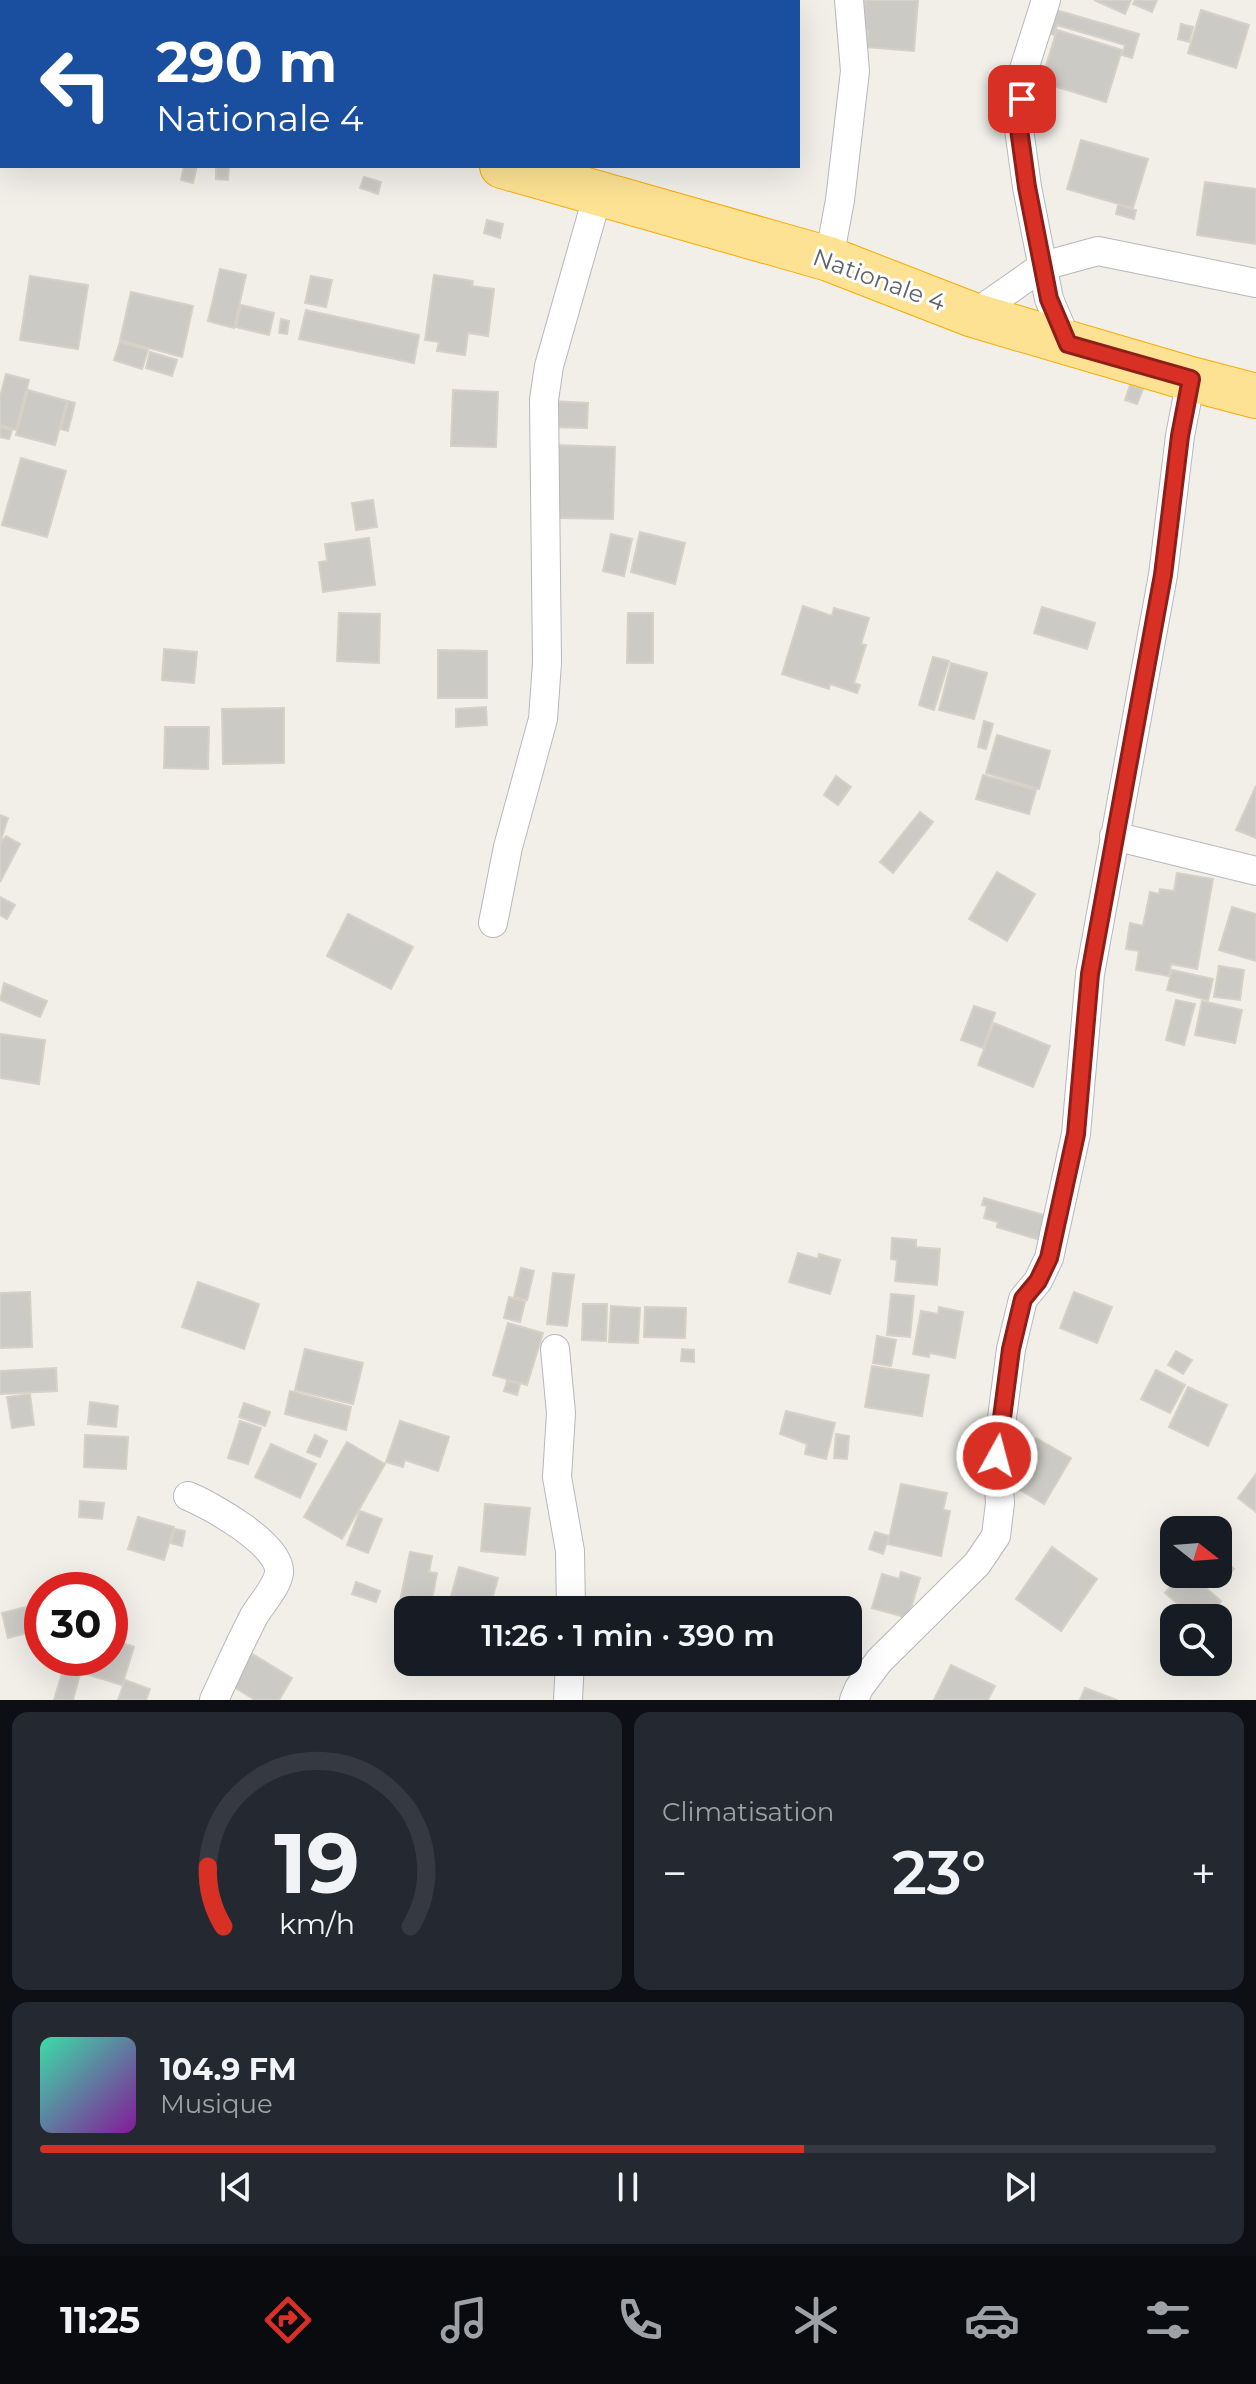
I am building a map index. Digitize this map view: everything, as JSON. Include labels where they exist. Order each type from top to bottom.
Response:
[{"type":"highway","name":"Nationale 4","points":[[524,169],[598,194],[829,259],[973,315],[1256,396]]},
{"type":"street","points":[[829,259],[840,200],[855,71],[849,0]]},
{"type":"street","points":[[1046,0],[1024,69],[1019,129],[1049,299],[1068,344]]},
{"type":"street","points":[[493,923],[508,847],[543,719],[547,663],[544,400],[549,366],[598,194]]},
{"type":"street","points":[[973,315],[1043,266],[1098,251],[1256,283]]},
{"type":"street","points":[[854,1700],[879,1661],[977,1564],[996,1536],[1000,1503],[997,1456],[1011,1349],[1023,1299],[1038,1281],[1049,1258],[1058,1228],[1065,1175],[1076,1134],[1090,974],[1163,575],[1176,461],[1191,379]]},
{"type":"street","points":[[1114,836],[1256,871]]},
{"type":"street","points":[[555,1349],[561,1413],[557,1477],[570,1551],[571,1596]]},
{"type":"street","points":[[188,1496],[206,1504],[263,1542],[277,1563],[279,1574],[254,1615],[214,1700]]},
{"type":"street","points":[[568,1700],[569,1676]]},
{"type":"building","points":[[865,0],[918,0],[914,51],[866,47],[868,30],[862,29]]},
{"type":"building","points":[[1094,0],[1131,0],[1125,14]]},
{"type":"building","points":[[1135,0],[1157,0],[1152,12],[1133,4]]},
{"type":"building","points":[[1049,8],[1139,34],[1132,58],[1122,55],[1125,45],[1057,25],[1054,35],[1043,31]]},
{"type":"building","points":[[1201,10],[1249,25],[1236,68],[1188,53]]},
{"type":"building","points":[[1181,24],[1193,27],[1189,42],[1178,39]]},
{"type":"building","points":[[1057,30],[1122,50],[1106,102],[1041,82]]},
{"type":"building","points":[[1081,140],[1148,159],[1133,208],[1067,189]]},
{"type":"building","points":[[184,168],[197,168],[193,183],[181,180]]},
{"type":"building","points":[[216,168],[229,168],[228,180],[216,179]]},
{"type":"building","points":[[364,177],[381,182],[378,194],[360,188]]},
{"type":"building","points":[[1205,182],[1256,189],[1256,244],[1197,235]]},
{"type":"building","points":[[1118,205],[1136,210],[1134,219],[1116,214]]},
{"type":"building","points":[[487,220],[503,224],[500,238],[484,233]]},
{"type":"building","points":[[220,269],[246,275],[234,328],[208,321]]},
{"type":"building","points":[[434,275],[473,281],[472,286],[494,289],[488,336],[468,333],[465,355],[437,351],[439,342],[425,340]]},
{"type":"building","points":[[30,276],[88,285],[78,349],[20,340]]},
{"type":"building","points":[[311,276],[332,280],[326,307],[305,303]]},
{"type":"building","points":[[131,292],[193,306],[182,357],[120,340]]},
{"type":"building","points":[[241,305],[274,313],[269,335],[236,327]]},
{"type":"building","points":[[306,310],[419,335],[414,363],[299,339]]},
{"type":"building","points":[[281,319],[289,321],[287,334],[279,333]]},
{"type":"building","points":[[120,342],[148,350],[142,369],[114,360]]},
{"type":"building","points":[[150,352],[177,360],[172,376],[146,368]]},
{"type":"building","points":[[6,374],[29,380],[16,430],[0,425],[0,397]]},
{"type":"building","points":[[1130,385],[1143,389],[1137,404],[1125,400]]},
{"type":"building","points":[[28,390],[67,401],[55,445],[16,435]]},
{"type":"building","points":[[453,390],[498,392],[496,447],[451,446]]},
{"type":"building","points":[[68,401],[75,403],[68,431],[61,429]]},
{"type":"building","points":[[552,401],[588,403],[587,428],[550,427]]},
{"type":"building","points":[[0,427],[12,430],[9,439],[0,437]]},
{"type":"building","points":[[553,445],[615,447],[613,519],[558,518]]},
{"type":"building","points":[[21,458],[66,471],[47,537],[2,525]]},
{"type":"building","points":[[373,500],[377,527],[356,530],[352,503]]},
{"type":"building","points":[[640,532],[685,543],[675,584],[631,572]]},
{"type":"building","points":[[611,534],[632,539],[624,576],[603,571]]},
{"type":"building","points":[[369,538],[375,585],[323,592],[319,562],[327,561],[325,544]]},
{"type":"building","points":[[803,606],[832,616],[834,608],[869,618],[861,644],[866,645],[854,683],[860,685],[857,693],[830,684],[829,689],[782,674]]},
{"type":"building","points":[[1042,607],[1095,623],[1087,649],[1034,633]]},
{"type":"building","points":[[339,613],[380,614],[379,663],[337,661]]},
{"type":"building","points":[[628,613],[653,613],[653,663],[627,663]]},
{"type":"building","points":[[164,649],[197,652],[194,683],[162,680]]},
{"type":"building","points":[[438,650],[487,651],[487,698],[438,698]]},
{"type":"building","points":[[933,657],[949,661],[934,710],[919,705]]},
{"type":"building","points":[[951,663],[987,673],[974,719],[939,710]]},
{"type":"building","points":[[486,707],[487,725],[456,727],[456,709]]},
{"type":"building","points":[[284,708],[284,763],[223,764],[222,709]]},
{"type":"building","points":[[984,721],[993,724],[986,749],[978,747]]},
{"type":"building","points":[[165,727],[209,727],[208,769],[164,768]]},
{"type":"building","points":[[997,735],[1050,751],[1039,789],[986,773]]},
{"type":"building","points":[[983,775],[1036,790],[1029,814],[976,799]]},
{"type":"building","points":[[836,776],[851,787],[838,805],[824,795]]},
{"type":"building","points":[[1256,786],[1256,838],[1236,830]]},
{"type":"building","points":[[920,812],[933,822],[893,873],[880,862]]},
{"type":"building","points":[[0,815],[8,818],[0,843]]},
{"type":"building","points":[[6,836],[20,844],[0,882],[0,844]]},
{"type":"building","points":[[997,872],[1035,894],[1007,941],[969,919]]},
{"type":"building","points":[[1177,873],[1213,879],[1197,969],[1171,964],[1169,976],[1136,970],[1139,951],[1126,949],[1130,923],[1143,926],[1150,892],[1159,894],[1160,889],[1174,891]]},
{"type":"building","points":[[0,897],[15,905],[7,919],[0,915]]},
{"type":"building","points":[[1232,907],[1256,914],[1256,961],[1219,950]]},
{"type":"building","points":[[348,914],[413,947],[391,989],[327,956]]},
{"type":"building","points":[[1219,966],[1244,970],[1240,1000],[1214,997]]},
{"type":"building","points":[[1172,970],[1213,979],[1208,1000],[1167,990]]},
{"type":"building","points":[[4,983],[47,1001],[40,1017],[0,1000]]},
{"type":"building","points":[[1176,1000],[1195,1004],[1184,1045],[1166,1040]]},
{"type":"building","points":[[1202,1001],[1242,1010],[1235,1043],[1195,1035]]},
{"type":"building","points":[[974,1006],[995,1013],[983,1048],[961,1040]]},
{"type":"building","points":[[994,1023],[1050,1046],[1033,1087],[978,1065]]},
{"type":"building","points":[[0,1034],[45,1040],[39,1084],[0,1078]]},
{"type":"building","points":[[984,1198],[1047,1216],[1040,1240],[997,1227],[998,1222],[984,1218],[987,1206],[982,1205]]},
{"type":"building","points":[[892,1238],[916,1240],[916,1247],[940,1249],[937,1285],[895,1281],[897,1260],[891,1259]]},
{"type":"building","points":[[798,1253],[818,1259],[819,1254],[840,1260],[830,1294],[789,1282]]},
{"type":"building","points":[[521,1268],[534,1271],[527,1300],[514,1297]]},
{"type":"building","points":[[553,1273],[574,1275],[567,1326],[547,1324]]},
{"type":"building","points":[[198,1282],[259,1304],[244,1349],[182,1327]]},
{"type":"building","points":[[30,1292],[32,1347],[0,1348],[0,1293]]},
{"type":"building","points":[[1074,1292],[1112,1307],[1097,1343],[1060,1328]]},
{"type":"building","points":[[891,1294],[914,1296],[910,1337],[887,1335]]},
{"type":"building","points":[[509,1297],[525,1302],[520,1322],[504,1318]]},
{"type":"building","points":[[583,1304],[607,1304],[606,1341],[582,1340]]},
{"type":"building","points":[[611,1306],[640,1308],[638,1343],[609,1342]]},
{"type":"building","points":[[645,1307],[686,1308],[685,1338],[644,1337]]},
{"type":"building","points":[[939,1307],[963,1312],[955,1358],[930,1353],[929,1357],[913,1354],[921,1311],[938,1314]]},
{"type":"building","points":[[508,1323],[543,1333],[527,1385],[493,1375]]},
{"type":"building","points":[[877,1336],[896,1340],[891,1366],[873,1363]]},
{"type":"building","points":[[305,1349],[363,1363],[353,1404],[295,1390]]},
{"type":"building","points":[[682,1349],[694,1350],[694,1362],[681,1361]]},
{"type":"building","points":[[1176,1351],[1192,1360],[1183,1374],[1168,1365]]},
{"type":"building","points":[[872,1366],[929,1375],[922,1416],[865,1407]]},
{"type":"building","points":[[56,1368],[57,1391],[0,1394],[0,1371]]},
{"type":"building","points":[[1156,1370],[1185,1385],[1170,1413],[1141,1399]]},
{"type":"building","points":[[507,1381],[520,1384],[517,1395],[504,1391]]},
{"type":"building","points":[[1188,1387],[1227,1405],[1208,1446],[1169,1427]]},
{"type":"building","points":[[290,1391],[351,1407],[346,1430],[285,1414]]},
{"type":"building","points":[[30,1394],[34,1425],[12,1428],[7,1397]]},
{"type":"building","points":[[90,1402],[118,1406],[116,1427],[88,1424]]},
{"type":"building","points":[[244,1403],[270,1412],[265,1426],[239,1417]]},
{"type":"building","points":[[786,1411],[835,1423],[826,1459],[805,1454],[807,1444],[780,1434]]},
{"type":"building","points":[[240,1421],[261,1428],[248,1464],[228,1458]]},
{"type":"building","points":[[400,1421],[449,1437],[438,1471],[405,1460],[403,1467],[386,1462]]},
{"type":"building","points":[[836,1434],[849,1436],[847,1459],[834,1458]]},
{"type":"building","points":[[85,1435],[128,1437],[126,1469],[84,1467]]},
{"type":"building","points":[[315,1435],[327,1441],[320,1457],[307,1452]]},
{"type":"building","points":[[1036,1438],[1071,1458],[1044,1504],[1010,1484]]},
{"type":"building","points":[[347,1442],[385,1464],[342,1539],[304,1517]]},
{"type":"building","points":[[271,1444],[316,1464],[300,1498],[255,1477]]},
{"type":"building","points":[[1256,1474],[1256,1512],[1238,1498]]},
{"type":"building","points":[[901,1484],[947,1493],[943,1510],[950,1511],[941,1556],[888,1544]]},
{"type":"building","points":[[80,1501],[104,1503],[102,1519],[79,1517]]},
{"type":"building","points":[[485,1504],[530,1508],[525,1555],[481,1551]]},
{"type":"building","points":[[360,1511],[382,1519],[368,1553],[347,1545]]},
{"type":"building","points":[[138,1517],[174,1527],[164,1560],[128,1549]]},
{"type":"building","points":[[175,1529],[185,1531],[182,1546],[171,1543]]},
{"type":"building","points":[[875,1532],[889,1536],[883,1554],[869,1549]]},
{"type":"building","points":[[1052,1547],[1097,1579],[1061,1631],[1016,1599]]},
{"type":"building","points":[[410,1552],[432,1556],[429,1572],[437,1573],[433,1596],[401,1596]]},
{"type":"building","points":[[459,1567],[498,1578],[493,1596],[451,1596]]},
{"type":"building","points":[[901,1572],[920,1578],[908,1618],[872,1608],[882,1574],[899,1579]]},
{"type":"building","points":[[356,1582],[380,1591],[376,1602],[352,1594]]},
{"type":"building","points":[[1169,1588],[1206,1588],[1221,1601],[1219,1604],[1178,1604],[1165,1593]]},
{"type":"building","points":[[24,1608],[24,1634],[8,1638],[2,1613]]},
{"type":"building","points":[[128,1645],[134,1647],[128,1666]]},
{"type":"building","points":[[249,1652],[292,1678],[279,1700],[255,1700],[229,1684]]},
{"type":"building","points":[[951,1665],[995,1686],[988,1700],[934,1700]]},
{"type":"building","points":[[61,1676],[79,1676],[73,1700],[54,1700]]},
{"type":"building","points":[[93,1676],[125,1676],[122,1685]]},
{"type":"building","points":[[125,1680],[150,1689],[146,1700],[118,1700]]},
{"type":"building","points":[[1085,1688],[1117,1700],[1080,1700]]},
{"type":"route","points":[[997,1456],[1011,1349],[1023,1299],[1038,1281],[1049,1258],[1058,1228],[1065,1175],[1076,1134],[1090,974],[1163,575],[1180,436],[1191,379],[1068,344],[1049,299],[1027,187],[1019,129],[1022,99]]}]
